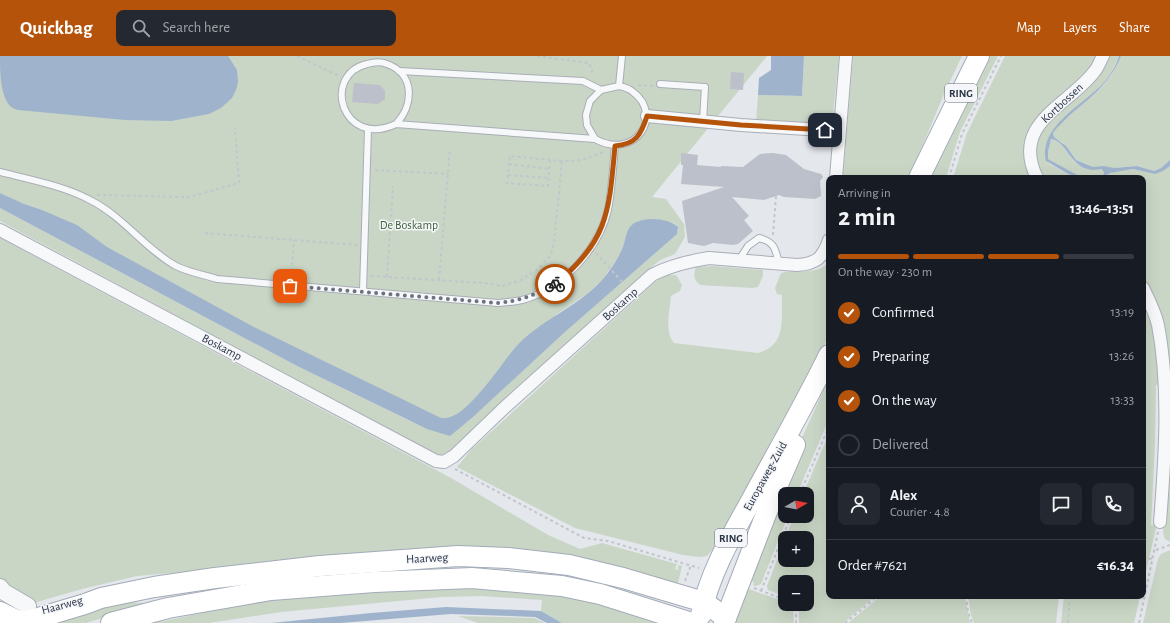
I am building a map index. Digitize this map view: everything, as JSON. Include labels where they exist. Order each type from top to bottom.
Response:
[{"type":"main road","name":"RING","points":[[920,175],[979,56]]},
{"type":"main road","name":"Europaweg-Zuid","points":[[699,623],[704,602],[735,530],[811,392],[826,361]]},
{"type":"main road","name":"Europaweg-Zuid","points":[[719,621],[826,378]]},
{"type":"main road","name":"Haarweg","points":[[31,617],[101,598],[154,587],[215,578],[327,566],[458,556],[508,558],[569,565],[623,578],[704,602],[719,621]]},
{"type":"main road","name":"Haarweg","points":[[111,623],[168,608],[271,590],[374,582],[472,578],[532,582],[569,587],[600,594],[692,623]]},
{"type":"main road","points":[[0,602],[16,607],[31,617]]},
{"type":"main road","points":[[0,612],[18,621],[31,617]]},
{"type":"street","points":[[836,175],[846,56]]},
{"type":"street","name":"Kortbossen","points":[[1036,175],[1030,154],[1032,140],[1040,122],[1095,72],[1103,56]]},
{"type":"street","points":[[647,116],[703,122],[839,131]]},
{"type":"street","name":"Boskamp","points":[[0,230],[436,461],[444,462],[454,456],[504,408],[652,275],[662,270],[695,260],[709,258],[809,264],[820,258],[826,249]]},
{"type":"street","points":[[1146,295],[1158,324],[1163,344],[1169,398],[1160,522]]},
{"type":"street","points":[[0,587],[31,617]]},
{"type":"lane","points":[[619,86],[622,56]]},
{"type":"lane","points":[[377,59],[388,64],[399,72],[406,81],[410,95],[408,107],[396,124],[387,128],[376,130],[368,129],[357,124],[344,110],[342,90],[346,79],[350,73],[359,66],[377,59]]},
{"type":"lane","points":[[399,72],[583,81],[601,90]]},
{"type":"lane","points":[[660,84],[705,87],[703,122]]},
{"type":"lane","points":[[396,124],[595,139],[615,148],[629,143],[642,131],[647,116],[640,98],[632,91],[619,86],[601,90],[590,101],[586,115],[587,125],[595,139]]},
{"type":"lane","points":[[363,291],[368,129]]},
{"type":"lane","points":[[0,172],[47,184],[89,199],[116,215],[155,251],[177,266],[217,279],[498,303],[523,300],[540,293],[555,284],[579,264],[591,248],[600,232],[607,212],[611,191],[615,148]]},
{"type":"lane","points":[[739,260],[748,246],[760,238],[771,242],[776,250],[779,263]]},
{"type":"path","points":[[297,56],[346,79]]},
{"type":"path","points":[[537,56],[589,63],[592,70],[591,85]]},
{"type":"path","points":[[950,175],[962,134],[1001,56]]},
{"type":"path","points":[[632,91],[634,85],[656,86],[660,84]]},
{"type":"path","points":[[89,199],[99,194],[189,196],[239,183],[234,128]]},
{"type":"path","points":[[550,160],[548,186],[507,183],[510,156],[562,161],[582,160],[615,148]]},
{"type":"path","points":[[439,280],[450,149]]},
{"type":"path","points":[[363,275],[484,283],[502,286],[521,280],[537,270],[551,255],[554,243],[562,161]]},
{"type":"path","points":[[509,164],[550,170]]},
{"type":"path","points":[[366,170],[448,174]]},
{"type":"path","points":[[508,175],[549,178]]},
{"type":"path","points":[[387,277],[393,186]]},
{"type":"path","points":[[771,242],[776,196]]},
{"type":"path","points":[[205,233],[364,246]]},
{"type":"path","points":[[290,286],[294,240]]},
{"type":"path","points":[[591,248],[625,285]]},
{"type":"path","points":[[803,487],[826,433]]},
{"type":"path","points":[[444,462],[584,538],[608,542],[691,566]]},
{"type":"path","points":[[1146,593],[1156,551],[1160,522]]},
{"type":"path","points":[[761,590],[788,523]]},
{"type":"path","points":[[1156,551],[1170,546]]},
{"type":"path","points":[[1146,559],[1154,558]]},
{"type":"path","points":[[752,588],[778,597]]},
{"type":"path","points":[[845,623],[874,599]]},
{"type":"path","points":[[966,599],[968,612],[972,623]]},
{"type":"path","points":[[1068,623],[1070,599]]},
{"type":"path","points":[[1139,623],[1145,599]]},
{"type":"path","points":[[795,611],[797,614],[796,623]]},
{"type":"green space","name":"De Boskamp","points":[[0,56],[767,56],[652,197],[666,199],[684,224],[685,237],[675,254],[660,260],[639,278],[443,459],[0,221],[0,208],[297,366],[418,425],[0,193]],"holes":[[[652,219],[674,223],[678,227],[677,234],[565,332],[475,415],[557,314],[587,294],[602,280],[615,262],[623,247],[627,233],[638,221]]]},
{"type":"green space","points":[[804,56],[839,56],[832,125],[756,121],[758,95],[802,96]]},
{"type":"green space","points":[[853,56],[962,56],[944,94],[910,175],[843,175]]},
{"type":"green space","points":[[989,56],[998,56],[960,132],[947,175],[930,175]]},
{"type":"green space","points":[[1005,56],[1097,56],[1083,76],[1039,116],[1033,175],[954,175],[967,133]]},
{"type":"green space","points":[[1108,56],[1119,56],[1112,71],[1098,89],[1065,117],[1049,139],[1046,151],[1048,163],[1070,175],[1041,175],[1036,156],[1036,147],[1040,131]]},
{"type":"green space","points":[[1121,56],[1170,56],[1170,160],[1161,168],[1154,171],[1137,166],[1114,168],[1093,167],[1076,160],[1063,143],[1054,137],[1053,133],[1060,124],[1100,89],[1111,76]]},
{"type":"green space","points":[[1051,139],[1055,140],[1061,144],[1076,163],[1083,167],[1102,168],[1104,173],[1103,175],[1077,175],[1048,159]]},
{"type":"green space","points":[[1170,166],[1170,364],[1160,320],[1153,299],[1146,286],[1146,175],[1108,175],[1110,173],[1133,169],[1147,172],[1160,172]]},
{"type":"green space","points":[[0,238],[451,478],[548,535],[580,549],[602,543],[677,564],[675,569],[678,570],[678,565],[682,566],[678,583],[546,555],[172,573],[137,576],[82,589],[37,602],[32,601],[0,580]]},
{"type":"green space","points":[[826,265],[826,341],[712,550],[707,556],[699,557],[683,555],[575,528],[457,467],[471,450],[655,282],[667,275],[676,275],[682,285],[680,291],[671,296],[668,327],[674,343],[758,353],[774,344],[778,338],[782,322],[782,295],[777,294],[775,288],[781,273],[813,271]]},
{"type":"green space","points":[[713,266],[763,270],[763,276],[758,287],[752,288],[700,285],[696,281],[695,277],[696,267]]},
{"type":"green space","points":[[1146,302],[1152,316],[1163,384],[1156,385],[1151,525],[1157,524],[1146,571]]},
{"type":"green space","points":[[826,385],[826,426],[800,487],[782,487],[801,440]]},
{"type":"green space","points":[[1170,421],[1170,542],[1165,539],[1163,533]]},
{"type":"green space","points":[[826,441],[826,599],[872,599],[843,623],[799,623],[799,611],[814,611],[814,575],[778,575],[778,594],[768,590],[767,586],[778,557],[778,567],[814,567],[814,531],[789,531],[791,523],[814,523],[814,487],[806,487]]},
{"type":"green space","points":[[778,498],[778,523],[785,523],[782,531],[778,531],[778,541],[761,584],[756,586],[753,585],[754,582],[746,579]]},
{"type":"green space","points":[[1170,550],[1170,623],[1143,623],[1158,559],[1161,554]]},
{"type":"green space","points":[[443,586],[571,594],[665,623],[562,623],[541,611],[542,600],[481,596],[441,597],[281,612],[209,623],[145,623],[165,621],[265,599]]},
{"type":"green space","points":[[743,587],[778,599],[778,611],[793,611],[794,623],[731,623]]},
{"type":"green space","points":[[877,599],[966,599],[970,623],[848,623]]},
{"type":"green space","points":[[968,599],[1059,599],[1056,623],[974,623]]},
{"type":"green space","points":[[1064,599],[1139,599],[1134,623],[1061,623]]},
{"type":"green space","points":[[116,602],[150,603],[86,623],[54,623]]},
{"type":"green space","points":[[458,616],[534,618],[545,623],[478,623]]},
{"type":"water","points":[[0,56],[228,56],[237,70],[238,82],[232,98],[221,108],[209,114],[171,121],[125,120],[18,110],[12,108],[4,96],[0,72]]},
{"type":"water","points":[[771,56],[804,56],[802,96],[758,95],[759,78],[771,70]]},
{"type":"water","points":[[1119,56],[1121,56],[1115,69],[1107,80],[1090,98],[1062,123],[1053,133],[1054,137],[1066,146],[1076,160],[1093,167],[1104,166],[1114,168],[1137,166],[1154,171],[1161,168],[1170,160],[1170,166],[1155,174],[1133,169],[1103,175],[1102,169],[1093,170],[1079,165],[1057,141],[1051,139],[1048,159],[1077,175],[1070,175],[1046,161],[1045,148],[1049,137],[1056,126],[1097,89],[1114,69]]},
{"type":"water","points":[[0,193],[77,225],[107,247],[252,326],[441,418],[447,418],[458,414],[484,388],[514,349],[524,339],[546,322],[581,299],[602,280],[618,257],[630,226],[638,221],[656,219],[669,222],[678,227],[677,234],[565,332],[473,417],[450,436],[427,429],[297,366],[0,208]]},
{"type":"water","points":[[446,607],[541,611],[562,623],[547,623],[535,617],[451,614],[341,623],[271,623],[371,613]]},
{"type":"building","points":[[731,72],[744,73],[743,90],[730,89]]},
{"type":"building","points":[[354,83],[380,85],[385,91],[385,99],[378,104],[352,102]]},
{"type":"building","points":[[681,153],[698,155],[697,165],[721,167],[743,167],[760,154],[773,153],[786,155],[804,169],[821,174],[823,177],[820,181],[821,196],[815,199],[784,197],[779,195],[764,200],[732,197],[749,216],[744,220],[753,231],[738,244],[733,245],[713,243],[704,246],[688,243],[682,201],[724,187],[681,184],[683,165],[681,165]]},
{"type":"way so far","points":[[290,286],[498,303],[523,300],[540,293],[555,284]]},
{"type":"route","points":[[555,284],[579,264],[596,240],[607,212],[611,191],[615,146],[629,143],[635,139],[642,131],[647,116],[741,125],[825,130]]}]
